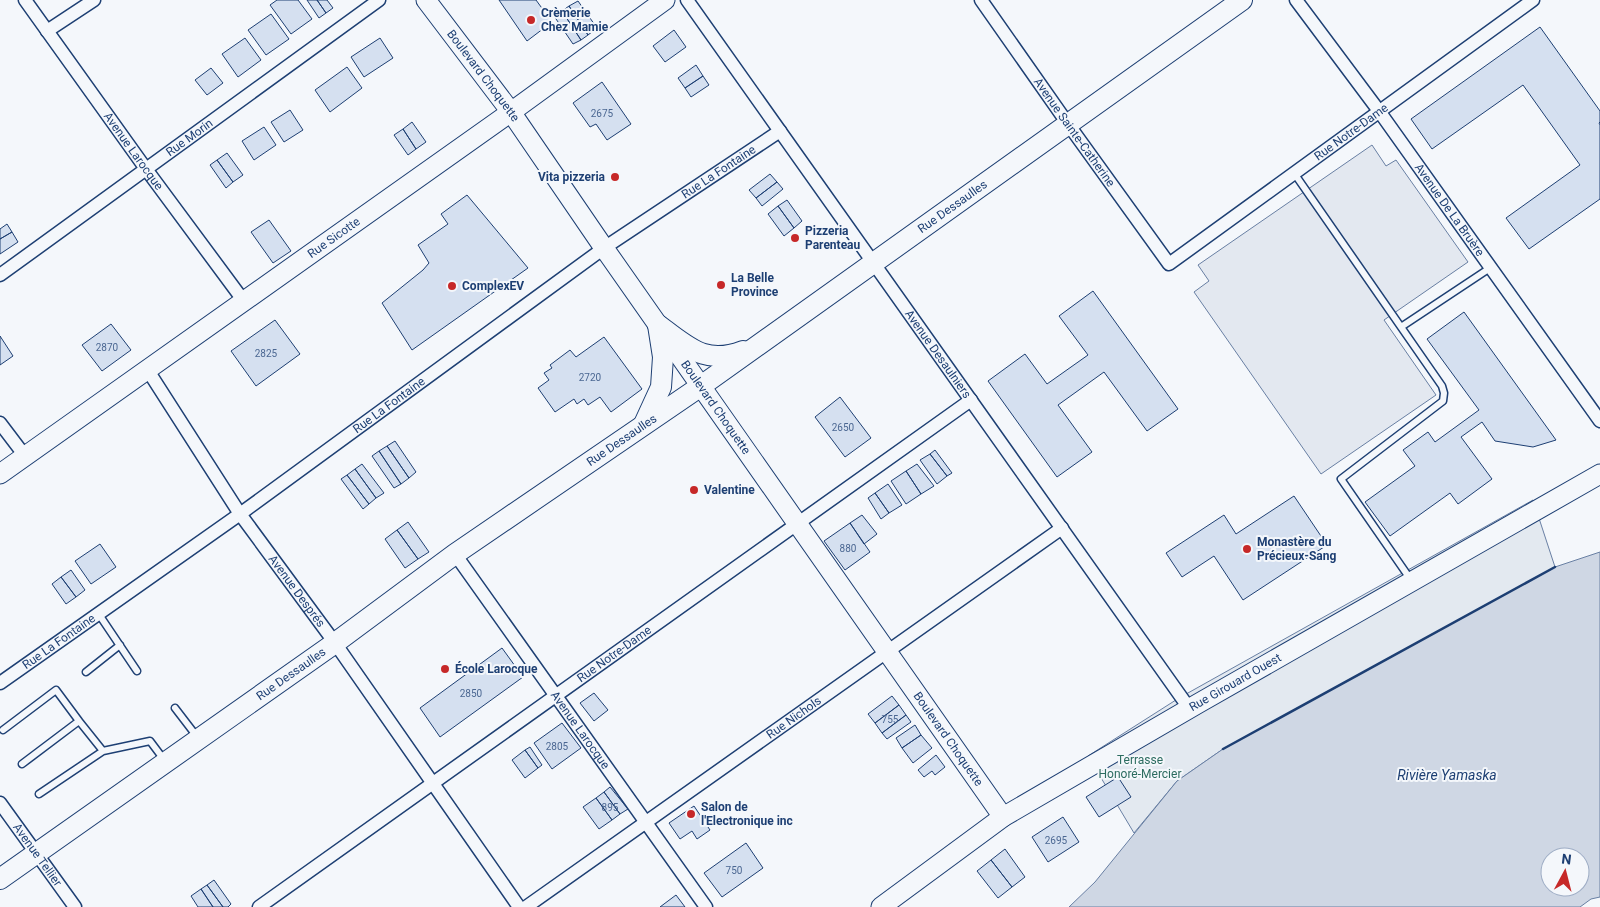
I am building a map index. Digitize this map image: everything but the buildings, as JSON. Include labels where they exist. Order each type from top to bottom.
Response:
[{"type":"main road","name":"Rue Dessaulles","points":[[0,879],[335,643],[455,554],[700,386],[1242,0]]},
{"type":"main road","points":[[658,325],[698,353],[708,356],[716,357],[735,354],[755,347]]},
{"type":"main road","points":[[643,425],[661,387],[663,357],[658,325]]},
{"type":"street","name":"Avenue Larocque","points":[[25,0],[243,300]]},
{"type":"street","points":[[48,31],[94,0]]},
{"type":"street","name":"Rue Morin","points":[[0,275],[379,0]]},
{"type":"street","name":"Boulevard Choquette","points":[[426,0],[511,112],[700,386],[1003,817]]},
{"type":"street","name":"Rue Sicotte","points":[[0,474],[243,300],[511,112],[665,0]]},
{"type":"street","name":"Avenue Desaulniers","points":[[687,0],[1189,708]]},
{"type":"street","name":"Avenue Sainte-Catherine","points":[[981,0],[1169,264]]},
{"type":"street","name":"Avenue De La Bruère","points":[[1296,0],[1379,111],[1600,421]]},
{"type":"street","name":"Rue Notre-Dame","points":[[1169,264],[1533,0]]},
{"type":"street","name":"Rue La Fontaine","points":[[0,683],[240,514],[604,248],[780,131]]},
{"type":"street","name":"Avenue Després","points":[[147,369],[240,514],[335,643],[519,907]]},
{"type":"street","name":"Rue Notre-Dame","points":[[259,907],[971,400]]},
{"type":"street","points":[[0,423],[25,456]]},
{"type":"street","name":"Rue Girouard Ouest","points":[[882,907],[1003,817],[1189,708],[1600,474]]},
{"type":"street","name":"Rue Nichols","points":[[526,907],[1062,528]]},
{"type":"street","name":"Avenue Larocque","points":[[455,554],[706,907]]},
{"type":"street","name":"Avenue Tellier","points":[[0,804],[75,907]]},
{"type":"lane","points":[[1294,173],[1442,386],[1444,393],[1443,401],[1342,479],[1412,581]]},
{"type":"lane","points":[[1401,327],[1490,268]]},
{"type":"lane","points":[[98,614],[137,672]]},
{"type":"lane","points":[[86,672],[120,645]]},
{"type":"lane","points":[[3,730],[56,690],[103,751]]},
{"type":"lane","points":[[175,708],[199,739]]},
{"type":"lane","points":[[22,764],[79,721]]},
{"type":"lane","points":[[39,794],[103,751],[150,741],[166,762]]},
{"type":"green space","name":"Terrasse Honoré-Mercier","points":[[1533,500],[1555,567],[1223,749],[1177,781],[1134,833],[1088,756],[1179,698]]},
{"type":"shaded area","points":[[1372,145],[1386,166],[1396,160],[1468,262],[1384,320],[1436,395],[1321,474],[1194,292],[1209,281],[1198,265]]},
{"type":"water","name":"Rivière Yamaska","points":[[1600,552],[1600,897],[1591,899],[1580,907],[1069,907],[1095,882],[1177,781],[1223,749],[1555,567]]},
{"type":"wall","points":[[1223,749],[1555,567]]},
{"type":"place","name":"Crèmerie Chez Mamie","points":[[531,20]]},
{"type":"place","name":"Vita pizzeria","points":[[615,177]]},
{"type":"place","name":"Pizzeria Parenteau","points":[[795,238]]},
{"type":"place","name":"La Belle Province","points":[[721,285]]},
{"type":"place","name":"ComplexEV","points":[[452,286]]},
{"type":"place","name":"Valentine","points":[[694,490]]},
{"type":"place","name":"Monastère du Précieux-Sang","points":[[1247,549]]},
{"type":"place","name":"École Larocque","points":[[445,669]]},
{"type":"place","name":"Salon de l'Electronique inc","points":[[691,814]]}]
